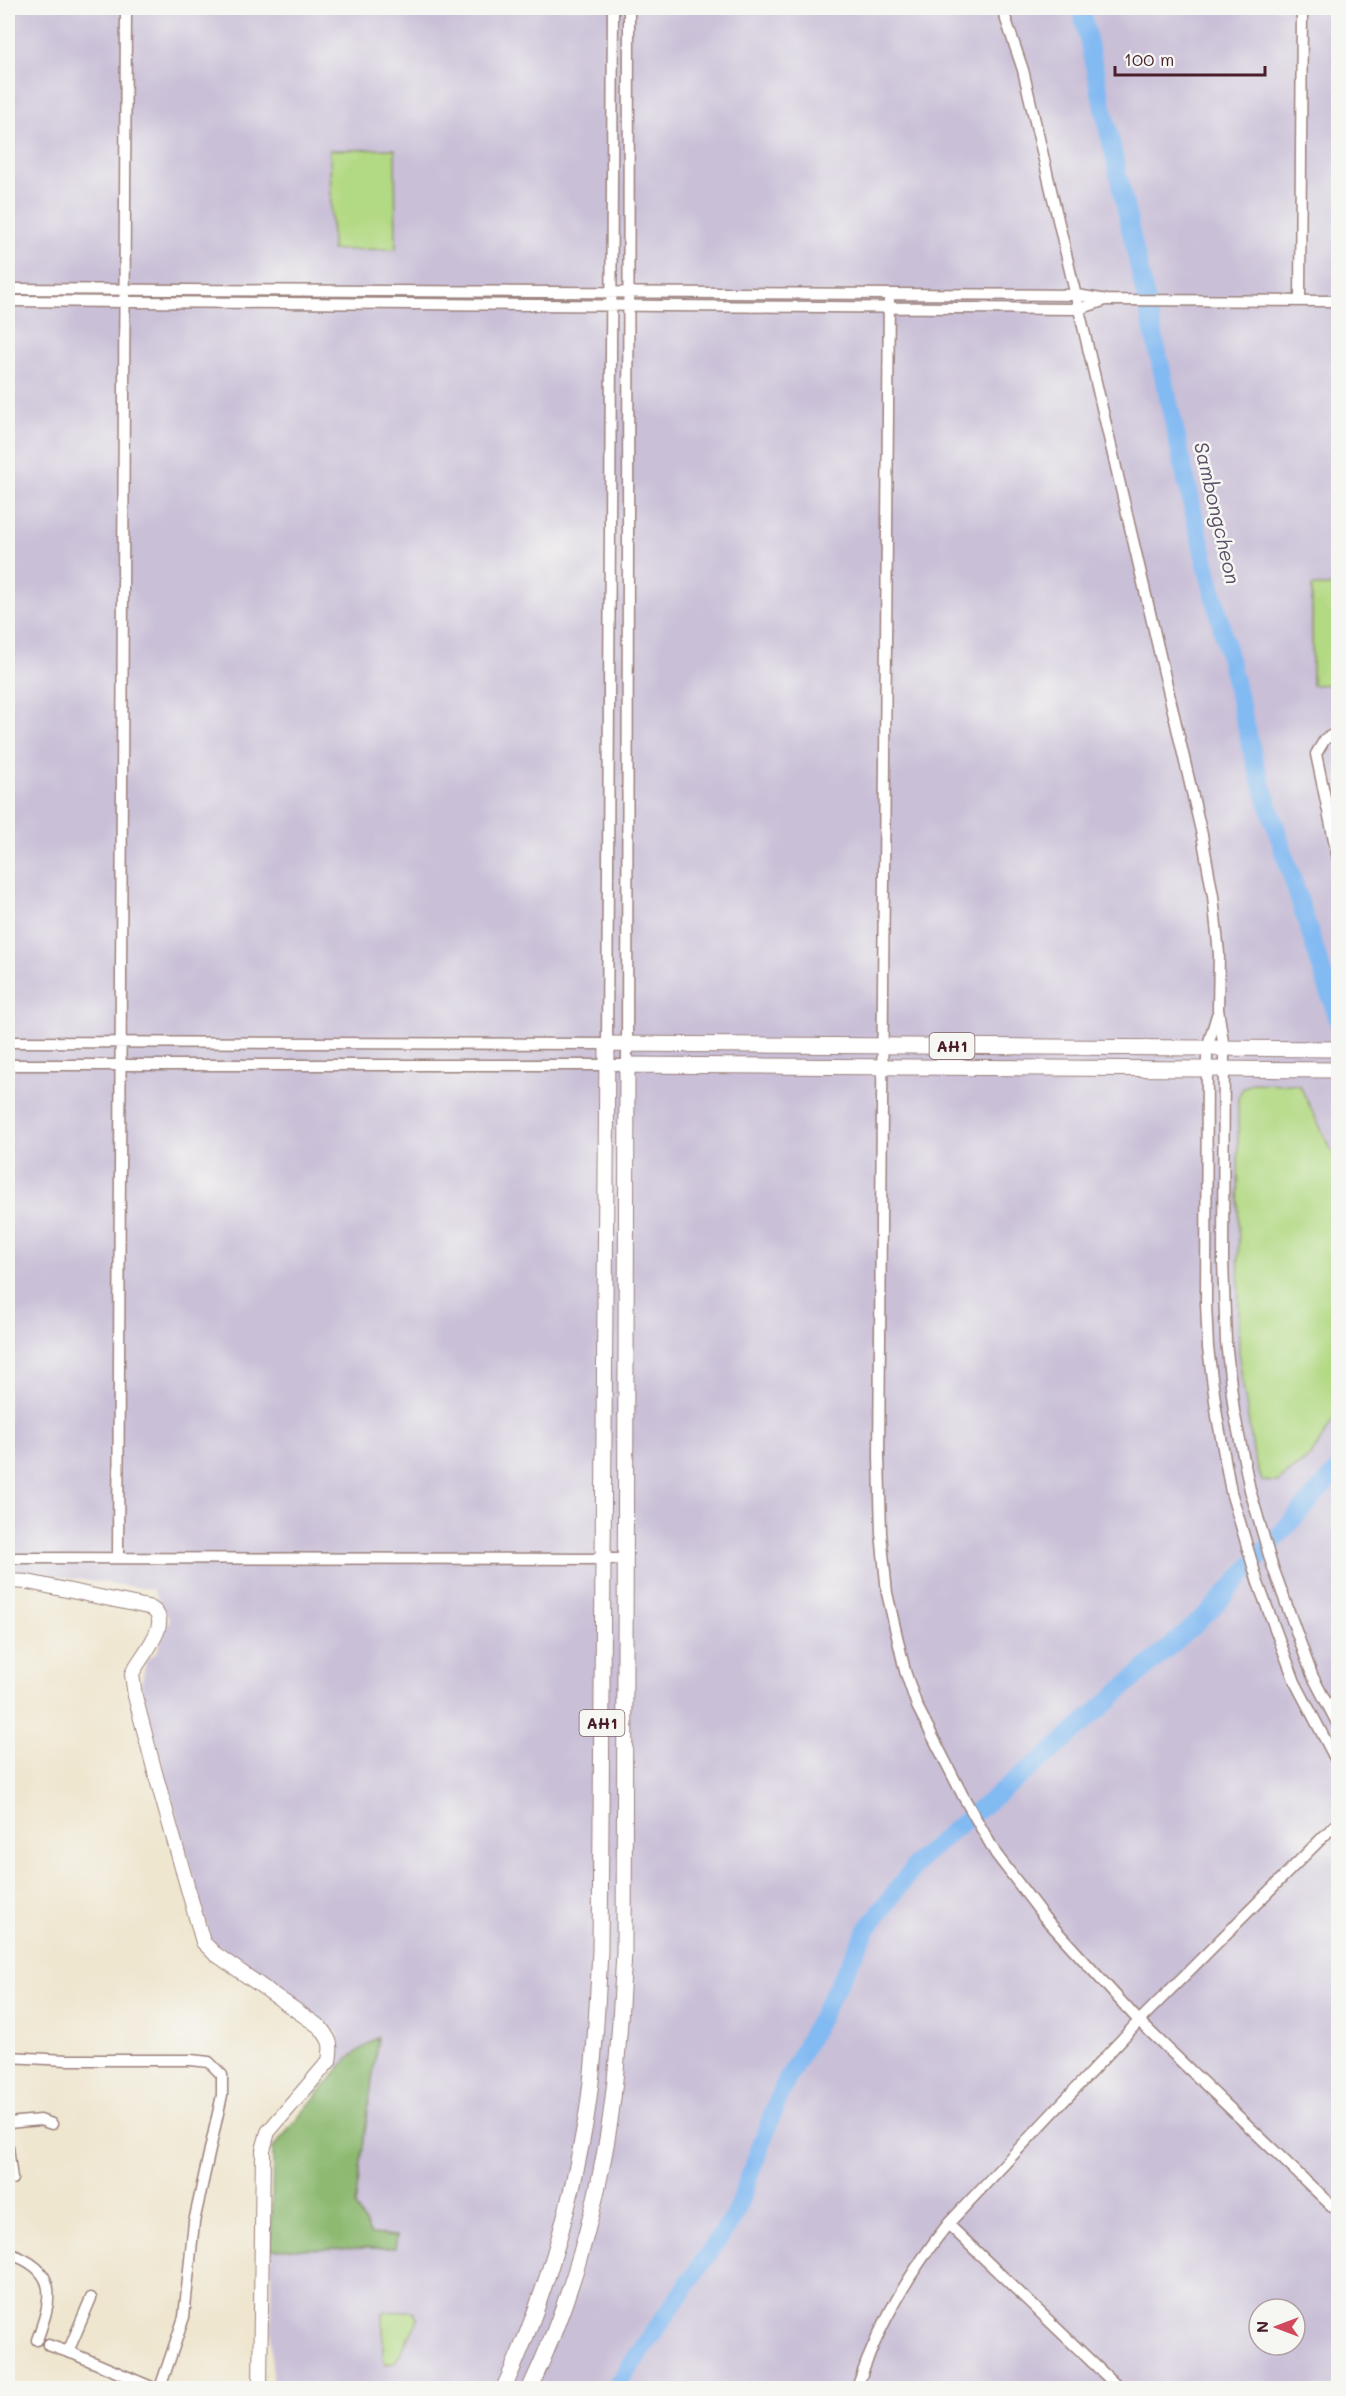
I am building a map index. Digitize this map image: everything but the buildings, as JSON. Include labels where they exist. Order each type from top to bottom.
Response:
[{"type":"main road","name":"AH1","points":[[504,2388],[516,2363],[549,2273],[571,2194],[586,2118],[595,2036],[600,1951],[607,1044],[1338,1049]]},
{"type":"main road","name":"AH1","points":[[530,2388],[571,2280],[594,2200],[610,2121],[619,2038],[624,1952],[627,1065],[1338,1070]]},
{"type":"street","points":[[118,1557],[126,8]]},
{"type":"street","points":[[8,1042],[607,1044],[614,8]]},
{"type":"street","points":[[8,1065],[627,1065],[629,8]]},
{"type":"street","points":[[1002,8],[1023,70],[1077,295],[1202,835],[1213,896],[1218,942],[1218,1009],[1224,1048],[1222,1200],[1227,1352],[1234,1411],[1257,1517],[1271,1562],[1312,1675],[1338,1725]]},
{"type":"street","points":[[1300,300],[1302,8]]},
{"type":"street","points":[[8,289],[1077,295],[1107,300],[1338,301]]},
{"type":"street","points":[[890,294],[879,1456],[881,1533],[887,1593],[905,1671],[916,1706],[978,1823],[996,1854],[1044,1917],[1139,2021],[1338,2212]]},
{"type":"street","points":[[8,301],[1079,309],[1107,300]]},
{"type":"street","points":[[1338,732],[1325,739],[1316,754],[1338,859]]},
{"type":"street","points":[[1218,1009],[1207,1048],[1205,1261],[1208,1348],[1216,1416],[1242,1536],[1258,1583],[1295,1682],[1338,1764]]},
{"type":"street","points":[[8,1558],[625,1559]]},
{"type":"street","points":[[8,1581],[28,1582],[155,1610],[160,1623],[151,1646],[132,1674],[135,1696],[203,1942],[214,1953],[320,2028],[330,2040],[329,2061],[268,2132],[263,2150],[260,2388]]},
{"type":"street","points":[[857,2388],[882,2324],[898,2295],[930,2246],[948,2224],[1139,2021],[1338,1822]]},
{"type":"street","points":[[8,2057],[67,2060],[191,2060],[209,2062],[222,2075],[222,2095],[194,2222],[184,2317],[160,2388]]},
{"type":"street","points":[[8,2123],[40,2120],[52,2124]]},
{"type":"street","points":[[8,2147],[12,2179]]},
{"type":"street","points":[[948,2224],[1119,2388]]},
{"type":"street","points":[[8,2253],[32,2265],[48,2282],[50,2299],[37,2340]]},
{"type":"street","points":[[68,2352],[91,2298]]},
{"type":"street","points":[[48,2346],[154,2388]]},
{"type":"shaded area","points":[[8,8],[1338,8],[1338,2388],[272,2388],[273,2148],[338,2070],[338,2033],[211,1940],[141,1685],[146,1661],[157,1652],[170,1619],[152,1589],[8,1570]]},
{"type":"green space","points":[[395,149],[396,249],[332,250],[330,150]]},
{"type":"green space","points":[[1312,586],[1338,586],[1338,684],[1312,685]]},
{"type":"green space","points":[[1252,1083],[1300,1086],[1338,1164],[1338,1412],[1311,1456],[1277,1482],[1262,1481],[1254,1457],[1239,1358],[1238,1098],[1243,1088]]},
{"type":"green space","points":[[378,2037],[355,2206],[371,2234],[397,2236],[395,2248],[271,2249],[273,2148],[348,2058]]},
{"type":"green space","points":[[413,2311],[418,2318],[416,2324],[396,2361],[386,2364],[383,2359],[383,2314]]},
{"type":"waterway","name":"Sambongcheon","points":[[1081,8],[1194,515],[1255,763],[1338,1020]]},
{"type":"waterway","points":[[615,2388],[734,2217],[781,2091],[868,1928],[920,1859],[1051,1752],[1211,1610],[1338,1470]]}]
